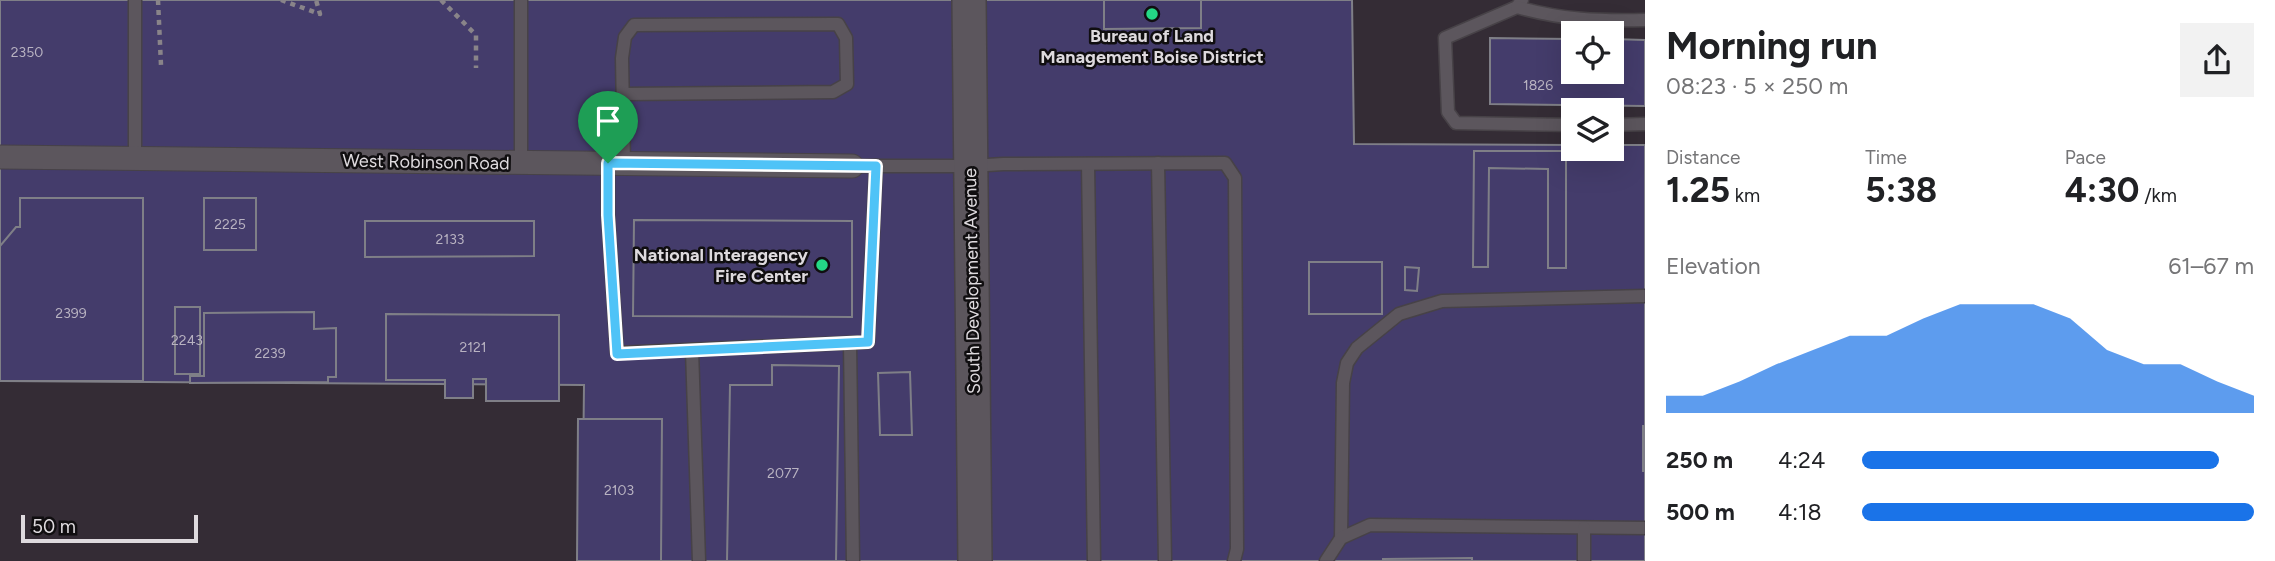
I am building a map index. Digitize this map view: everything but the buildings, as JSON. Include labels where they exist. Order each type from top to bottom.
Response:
[{"type":"street","name":"South Development Avenue","points":[[969,0],[975,561]]},
{"type":"street","name":"West Robinson Road","points":[[0,157],[852,166]]},
{"type":"lane","points":[[135,0],[135,159]]},
{"type":"lane","points":[[521,0],[521,162]]},
{"type":"lane","points":[[1561,125],[1456,122],[1448,111],[1446,38],[1519,3],[1552,17],[1598,21],[1645,20]]},
{"type":"lane","points":[[622,94],[833,92],[847,83],[846,38],[838,24],[634,25],[625,37],[616,163],[608,215],[617,354],[868,342],[876,166]]},
{"type":"lane","points":[[1624,125],[1645,124]]},
{"type":"lane","points":[[1157,163],[1165,561]]},
{"type":"lane","points":[[852,166],[1225,163],[1235,178],[1237,549],[1234,561]]},
{"type":"lane","points":[[1088,164],[1094,561]]},
{"type":"lane","points":[[1341,538],[1343,383],[1347,363],[1357,348],[1399,314],[1442,301],[1645,296]]},
{"type":"lane","points":[[850,343],[853,561]]},
{"type":"lane","points":[[692,350],[699,561]]},
{"type":"lane","points":[[1326,561],[1341,538],[1370,524],[1645,528]]},
{"type":"lane","points":[[1584,528],[1584,561]]},
{"type":"path","points":[[158,0],[161,65]]},
{"type":"path","points":[[281,0],[320,14],[316,0]]},
{"type":"path","points":[[441,0],[476,36],[476,68]]},
{"type":"shaded area","points":[[1352,0],[1645,0],[1645,145],[1624,145],[1624,98],[1561,98],[1561,145],[1354,144]]},
{"type":"shaded area","points":[[0,381],[584,385],[582,561],[0,561]]},
{"type":"place","name":"Bureau of Land Management Boise District","points":[[1152,14]]},
{"type":"place","name":"National Interagency Fire Center","points":[[822,265]]},
{"type":"route","points":[[608,163],[876,166],[868,342],[617,354],[608,215],[608,163]]}]
